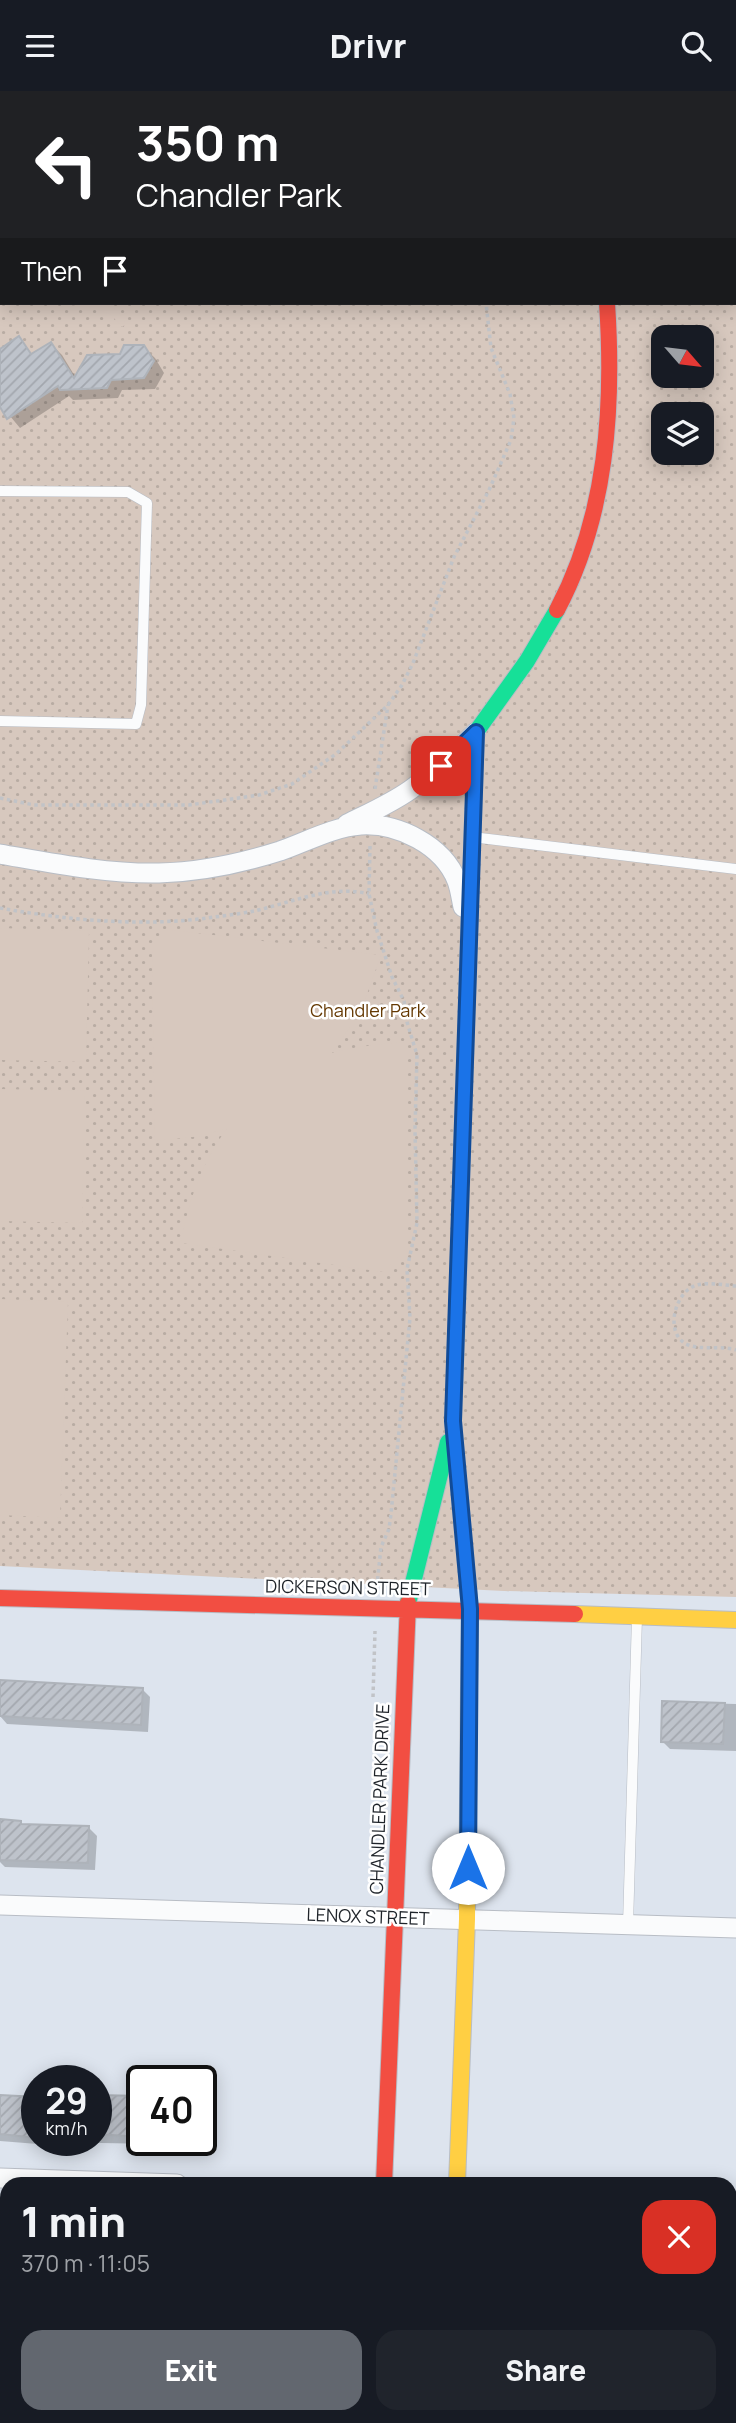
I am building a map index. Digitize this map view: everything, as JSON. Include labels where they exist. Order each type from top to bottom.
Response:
[{"type":"street","points":[[0,854],[88,869],[159,873],[236,862],[361,825],[441,766],[476,732],[520,673],[565,595],[582,553],[597,499],[611,402],[607,305]]},
{"type":"street","name":"CHANDLER PARK DRIVE","points":[[457,2177],[467,1920],[470,1609],[453,1421],[476,732]]},
{"type":"street","points":[[372,818],[384,826],[407,833],[427,844],[444,860],[457,880],[469,930]]},
{"type":"street","name":"CHANDLER PARK DRIVE","points":[[384,2177],[407,1608],[453,1421]]},
{"type":"street","name":"DICKERSON STREET","points":[[0,1598],[470,1609],[736,1620]]},
{"type":"street","name":"LENOX STREET","points":[[0,1905],[736,1928]]},
{"type":"lane","points":[[0,491],[128,492],[147,503],[141,705],[136,724],[0,721]]},
{"type":"lane","points":[[472,837],[736,869]]},
{"type":"lane","points":[[628,1925],[637,1616]]},
{"type":"path","points":[[0,799],[34,805],[189,806],[259,795],[292,784],[336,754],[388,705],[413,663],[454,557],[489,490],[511,440],[514,418],[510,394],[491,348],[485,305]]},
{"type":"path","points":[[373,1697],[378,1567],[391,1514],[410,1318],[407,1269],[417,1223],[417,1055],[404,1001],[392,977],[377,931],[369,894],[376,774],[388,705]]},
{"type":"path","points":[[0,908],[47,915],[164,923],[254,911],[329,894],[358,891],[369,894]]},
{"type":"path","points":[[736,1286],[698,1284],[687,1290],[679,1300],[675,1314],[675,1325],[680,1339],[689,1345],[736,1350]]},
{"type":"green space","name":"Chandler Park","points":[[0,305],[736,305],[736,1597],[504,1591],[0,1566]]},
{"type":"green space","points":[[70,305],[108,305],[118,311],[126,324],[122,327],[111,315],[97,309]]},
{"type":"green space","points":[[0,928],[89,931],[86,1062],[0,1060]]},
{"type":"green space","points":[[171,930],[381,955],[361,1011],[332,1053],[407,1042],[407,1248],[383,1272],[181,1243],[197,1183],[227,1128],[202,1136],[155,1141],[152,949]]},
{"type":"green space","points":[[0,1089],[85,1091],[82,1223],[0,1221]]},
{"type":"green space","points":[[0,1299],[68,1302],[60,1518],[0,1515]]},
{"type":"building","points":[[19,336],[31,354],[51,342],[74,378],[87,355],[120,354],[124,345],[144,345],[154,361],[144,378],[111,380],[107,388],[60,390],[58,386],[7,419],[0,407],[0,349]]},
{"type":"building","points":[[0,1680],[143,1688],[141,1725],[0,1716]]},
{"type":"building","points":[[662,1701],[725,1703],[723,1744],[661,1742]]},
{"type":"building","points":[[0,1819],[21,1821],[21,1824],[89,1826],[88,1863],[0,1860]]},
{"type":"building","points":[[0,2095],[21,2096],[21,2136],[0,2134]]},
{"type":"building","points":[[112,2095],[126,2096],[126,2136],[112,2135]]},
{"type":"traffic: fast","points":[[469,933],[476,732],[527,661],[557,610]]},
{"type":"traffic: fast","points":[[457,1314],[453,1421],[470,1610],[469,1686]]},
{"type":"traffic: fast","points":[[408,1603],[448,1442]]},
{"type":"traffic: slow","points":[[575,1614],[736,1620]]},
{"type":"traffic: slow","points":[[457,2177],[467,1919],[469,1686]]},
{"type":"traffic: jam","points":[[557,610],[574,574],[597,499],[607,421],[607,305]]},
{"type":"traffic: jam","points":[[457,1314],[469,933]]},
{"type":"traffic: jam","points":[[0,1598],[575,1614]]},
{"type":"traffic: jam","points":[[384,2177],[408,1603]]},
{"type":"route","points":[[441,766],[476,732],[453,1421],[470,1609],[468,1868]]}]
